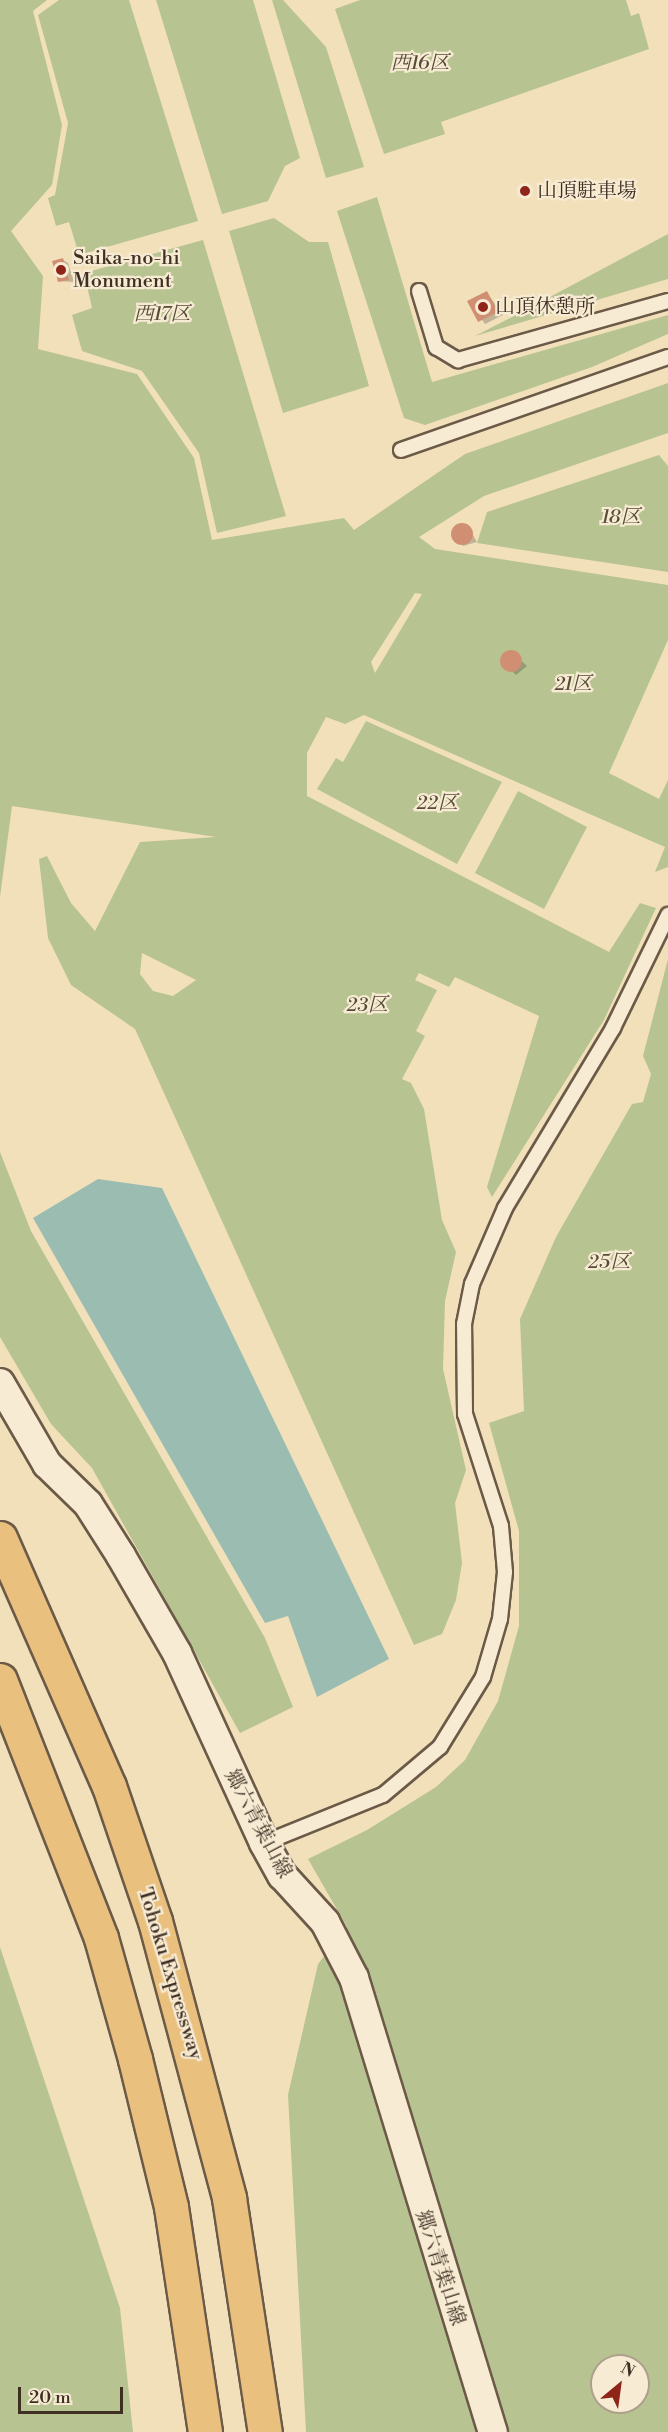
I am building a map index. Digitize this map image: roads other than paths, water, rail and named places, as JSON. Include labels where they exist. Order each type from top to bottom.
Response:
[{"type":"highway","name":"Tohoku Expressway","points":[[0,1538],[109,1786],[156,1921],[229,2198],[265,2432]]},
{"type":"highway","points":[[0,1680],[100,1938],[135,2059],[171,2207],[205,2432]]},
{"type":"street","name":"郷六青葉山線","points":[[0,1383],[47,1464],[88,1504],[132,1575],[177,1653],[264,1843],[282,1875],[325,1922],[354,1978],[493,2432]]},
{"type":"lane","points":[[419,291],[436,347],[458,360],[668,301]]},
{"type":"lane","points":[[401,450],[668,357]]},
{"type":"lane","points":[[264,1843],[383,1795],[440,1747],[483,1677],[500,1619],[505,1572],[501,1526],[465,1414],[464,1324],[472,1284],[505,1208],[613,1028],[668,915]]},
{"type":"water","points":[[98,1179],[162,1188],[389,1659],[317,1697],[288,1616],[265,1623],[33,1218]]},
{"type":"place","name":"山頂駐車場","points":[[525,191]]},
{"type":"place","name":"Saika-no-hi Monument","points":[[61,270]]},
{"type":"place","name":"山頂休憩所","points":[[483,307]]},
{"type":"park label","name":"西16区","points":[[420,63]]},
{"type":"park label","name":"西17区","points":[[162,314]]},
{"type":"park label","name":"18区","points":[[621,517]]},
{"type":"park label","name":"21区","points":[[573,684]]},
{"type":"park label","name":"22区","points":[[437,803]]},
{"type":"park label","name":"23区","points":[[367,1005]]},
{"type":"park label","name":"25区","points":[[609,1262]]}]
